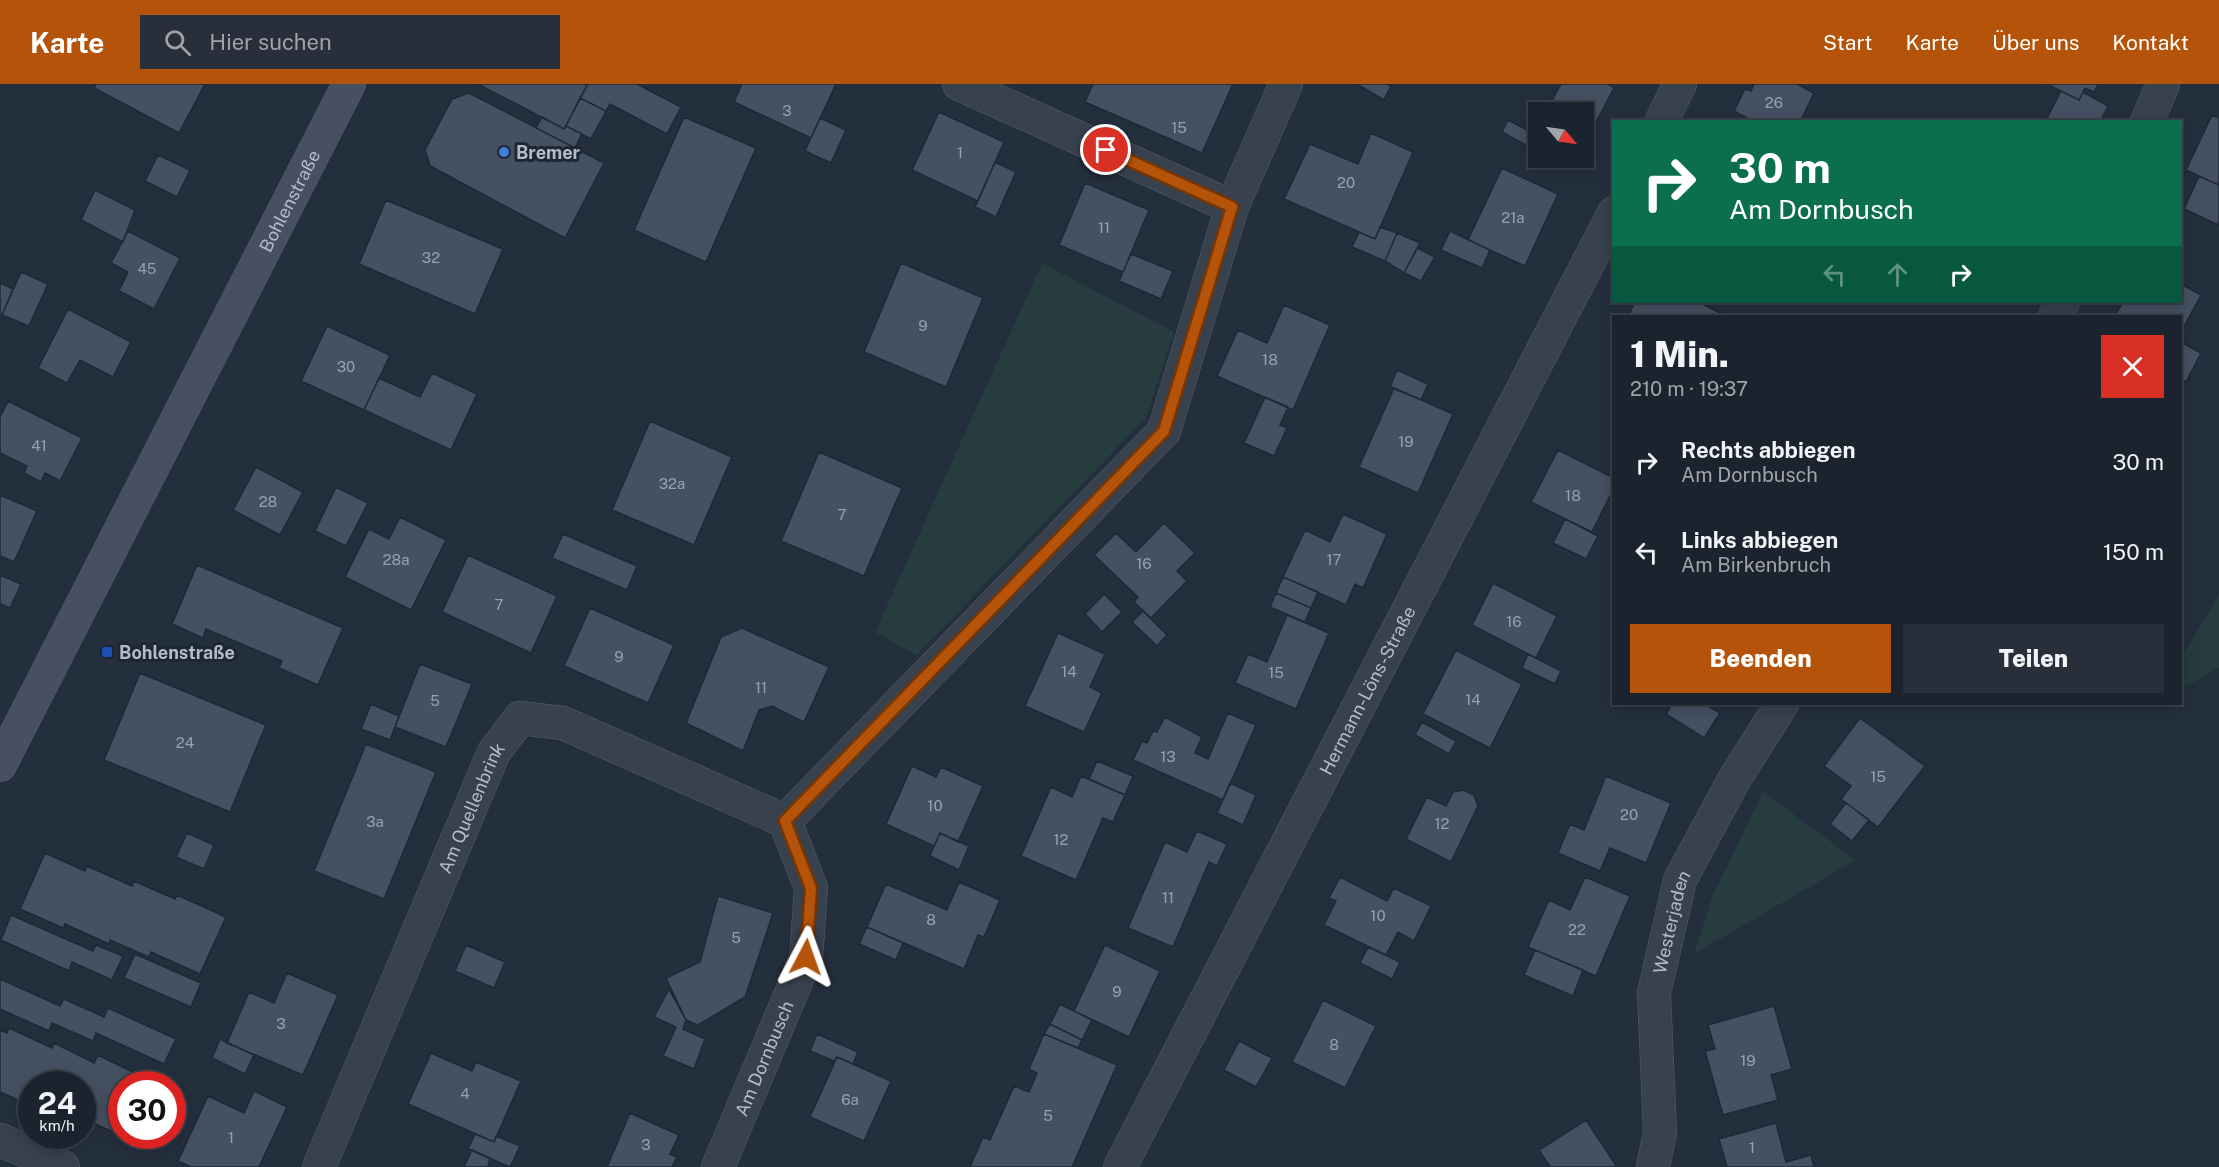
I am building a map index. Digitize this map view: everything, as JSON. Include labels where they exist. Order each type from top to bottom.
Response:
[{"type":"street","name":"Bohlenstraße","points":[[0,765],[349,84]]},
{"type":"street","points":[[959,84],[1232,207]]},
{"type":"street","points":[[785,821],[1164,431],[1232,207],[1286,84]]},
{"type":"street","points":[[1662,120],[1680,84]]},
{"type":"street","points":[[2148,120],[2163,84]]},
{"type":"street","name":"Hermann-Löns-Straße","points":[[1120,1167],[1612,217]]},
{"type":"street","name":"Westerjaden","points":[[1653,1167],[1660,1133],[1654,993],[1680,880],[1735,778],[1781,705]]},
{"type":"street","name":"Am Quellenbrink","points":[[319,1167],[495,752],[520,718],[563,723],[785,821]]},
{"type":"street","name":"Am Dornbusch","points":[[718,1167],[806,957],[811,888],[785,821]]},
{"type":"street","points":[[0,1140],[63,1167]]},
{"type":"green space","points":[[1042,263],[1174,332],[1146,418],[916,655],[875,632]]},
{"type":"green space","points":[[2219,594],[2219,668],[2182,688],[2182,656]]},
{"type":"green space","points":[[1763,792],[1856,860],[1694,954],[1712,897]]},
{"type":"building","points":[[96,84],[205,84],[179,133],[94,88]]},
{"type":"building","points":[[478,84],[584,84],[587,86],[564,129]]},
{"type":"building","points":[[588,84],[637,84],[681,107],[667,134],[610,104],[606,111],[580,98]]},
{"type":"building","points":[[742,84],[836,84],[811,138],[734,102]]},
{"type":"building","points":[[1093,84],[1233,84],[1202,153],[1085,102]]},
{"type":"building","points":[[1357,84],[1386,84],[1391,86],[1384,100]]},
{"type":"building","points":[[1561,84],[1608,84],[1614,88],[1594,126],[1594,102],[1551,102]]},
{"type":"building","points":[[1754,84],[1797,84],[1814,93],[1801,120],[1750,120],[1734,111],[1745,89],[1751,91]]},
{"type":"building","points":[[2047,84],[2098,84],[2094,92],[2085,88],[2079,100]]},
{"type":"building","points":[[2061,91],[2079,100],[2083,92],[2108,106],[2101,120],[2046,120]]},
{"type":"building","points":[[469,93],[604,163],[565,238],[430,166],[425,150],[452,99]]},
{"type":"building","points":[[580,98],[606,111],[591,139],[566,126]]},
{"type":"building","points":[[939,112],[1004,142],[978,201],[912,170]]},
{"type":"building","points":[[2212,115],[2219,118],[2219,185],[2186,170]]},
{"type":"building","points":[[542,117],[564,129],[566,126],[582,134],[575,148],[536,128]]},
{"type":"building","points":[[684,117],[756,148],[706,262],[634,230]]},
{"type":"building","points":[[820,118],[846,130],[831,163],[805,151]]},
{"type":"building","points":[[1508,120],[1528,130],[1528,142],[1526,145],[1502,132]]},
{"type":"building","points":[[1371,133],[1413,152],[1375,239],[1284,199],[1310,144],[1358,164]]},
{"type":"building","points":[[158,155],[190,170],[177,197],[145,181]]},
{"type":"building","points":[[995,162],[1016,172],[996,217],[975,207]]},
{"type":"building","points":[[1502,168],[1558,194],[1525,266],[1468,240]]},
{"type":"building","points":[[2199,176],[2219,185],[2219,225],[2184,209]]},
{"type":"building","points":[[1085,183],[1149,210],[1123,272],[1059,245]]},
{"type":"building","points":[[95,190],[135,210],[123,242],[81,220]]},
{"type":"building","points":[[386,200],[503,249],[475,314],[359,264]]},
{"type":"building","points":[[1380,227],[1397,233],[1385,261],[1352,247],[1359,232],[1375,239]]},
{"type":"building","points":[[128,231],[180,258],[154,309],[119,291],[128,272],[111,263]]},
{"type":"building","points":[[1450,231],[1490,250],[1482,268],[1441,250]]},
{"type":"building","points":[[1397,233],[1420,243],[1404,273],[1385,261]]},
{"type":"building","points":[[1417,248],[1435,257],[1421,281],[1404,273]]},
{"type":"building","points":[[1131,254],[1173,271],[1161,299],[1119,281]]},
{"type":"building","points":[[901,263],[983,298],[946,387],[864,352]]},
{"type":"building","points":[[21,272],[48,284],[29,326],[2,315]]},
{"type":"building","points":[[0,283],[13,289],[2,315],[0,314]]},
{"type":"building","points":[[2182,285],[2201,295],[2182,330],[2182,315],[2116,315],[2122,303],[2182,303]]},
{"type":"building","points":[[1634,303],[1701,303],[1722,314],[1721,315],[1628,315]]},
{"type":"building","points":[[1284,305],[1330,325],[1293,410],[1217,376],[1238,330],[1267,343]]},
{"type":"building","points":[[68,309],[131,342],[113,377],[80,360],[67,383],[38,368]]},
{"type":"building","points":[[327,326],[390,355],[364,410],[301,381]]},
{"type":"building","points":[[2182,343],[2201,353],[2186,382],[2182,380]]},
{"type":"building","points":[[1397,370],[1428,384],[1421,400],[1390,387]]},
{"type":"building","points":[[432,373],[477,394],[451,450],[364,410],[379,378],[420,397]]},
{"type":"building","points":[[1394,388],[1453,414],[1418,493],[1359,467]]},
{"type":"building","points":[[1265,397],[1288,407],[1280,425],[1287,428],[1274,456],[1244,443]]},
{"type":"building","points":[[8,401],[82,438],[60,481],[45,473],[41,482],[24,473],[27,466],[0,453],[0,417]]},
{"type":"building","points":[[650,421],[732,457],[694,545],[612,510]]},
{"type":"building","points":[[1558,450],[1612,477],[1612,492],[1592,532],[1531,502]]},
{"type":"building","points":[[819,452],[902,488],[864,576],[781,541]]},
{"type":"building","points":[[256,467],[303,492],[280,535],[233,510]]},
{"type":"building","points":[[336,487],[368,503],[346,546],[315,531]]},
{"type":"building","points":[[0,495],[37,511],[14,562],[0,556]]},
{"type":"building","points":[[1343,514],[1387,534],[1363,588],[1355,584],[1346,605],[1283,577],[1305,530],[1330,542]]},
{"type":"building","points":[[400,517],[446,540],[411,610],[345,577],[369,529],[389,539]]},
{"type":"building","points":[[1565,519],[1598,536],[1586,559],[1553,543]]},
{"type":"building","points":[[1164,523],[1195,553],[1177,571],[1187,581],[1151,618],[1134,602],[1138,597],[1094,555],[1116,533],[1136,552]]},
{"type":"building","points":[[563,534],[637,566],[627,590],[552,558]]},
{"type":"building","points":[[468,555],[557,596],[531,653],[442,612]]},
{"type":"building","points":[[197,565],[343,628],[318,685],[279,668],[282,661],[206,629],[203,638],[172,624]]},
{"type":"building","points":[[0,575],[21,584],[10,608],[0,604]]},
{"type":"building","points":[[1283,577],[1318,592],[1311,608],[1276,593]]},
{"type":"building","points":[[1493,583],[1557,616],[1536,658],[1472,625]]},
{"type":"building","points":[[1276,593],[1311,608],[1305,622],[1270,607]]},
{"type":"building","points":[[1104,594],[1122,612],[1102,632],[1085,614]]},
{"type":"building","points":[[590,608],[674,645],[648,703],[564,666]]},
{"type":"building","points":[[1143,611],[1167,635],[1157,646],[1132,622]]},
{"type":"building","points":[[1287,615],[1329,633],[1296,709],[1235,683],[1248,654],[1267,662]]},
{"type":"building","points":[[742,628],[829,667],[804,722],[772,706],[759,710],[743,751],[686,723],[721,637]]},
{"type":"building","points":[[1058,633],[1105,654],[1090,687],[1102,693],[1084,732],[1025,706]]},
{"type":"building","points":[[1456,650],[1522,684],[1490,748],[1423,714]]},
{"type":"building","points":[[1528,654],[1561,671],[1555,684],[1522,668]]},
{"type":"building","points":[[420,664],[472,684],[446,747],[395,727]]},
{"type":"building","points":[[140,673],[266,725],[230,812],[104,760]]},
{"type":"building","points":[[371,704],[399,716],[390,740],[361,729]]},
{"type":"building","points":[[1671,705],[1707,705],[1720,713],[1704,738],[1666,714]]},
{"type":"building","points":[[1228,713],[1256,725],[1223,800],[1133,760],[1142,741],[1147,743],[1153,731],[1157,732],[1165,717],[1202,737],[1195,753],[1208,759]]},
{"type":"building","points":[[1860,718],[1925,766],[1878,827],[1841,799],[1851,786],[1824,766]]},
{"type":"building","points":[[1422,722],[1456,741],[1449,754],[1415,735]]},
{"type":"building","points":[[366,744],[436,772],[384,899],[314,871]]},
{"type":"building","points":[[1097,761],[1133,776],[1125,795],[1089,779]]},
{"type":"building","points":[[912,766],[936,777],[941,767],[983,786],[958,842],[940,833],[934,846],[886,824]]},
{"type":"building","points":[[1081,776],[1125,795],[1113,822],[1103,818],[1076,880],[1021,856],[1051,787],[1072,797]]},
{"type":"building","points":[[1606,776],[1671,803],[1646,863],[1610,848],[1600,871],[1558,853],[1570,824],[1584,830]]},
{"type":"building","points":[[1230,783],[1256,795],[1243,825],[1217,813]]},
{"type":"building","points":[[1463,790],[1474,795],[1478,806],[1451,862],[1406,839],[1427,797],[1446,806],[1453,792]]},
{"type":"building","points":[[1846,803],[1869,820],[1852,841],[1830,824]]},
{"type":"building","points":[[1197,831],[1227,844],[1217,866],[1209,862],[1173,947],[1128,928],[1165,842],[1187,852]]},
{"type":"building","points":[[187,833],[214,845],[204,869],[176,857]]},
{"type":"building","points":[[940,833],[969,846],[959,870],[930,856]]},
{"type":"building","points":[[45,853],[85,871],[87,866],[132,886],[134,881],[175,899],[177,895],[226,917],[200,974],[151,952],[149,957],[110,940],[109,944],[65,924],[63,928],[20,909]]},
{"type":"building","points":[[1340,877],[1387,901],[1394,888],[1431,906],[1414,941],[1398,932],[1386,955],[1324,925],[1336,901],[1329,898]]},
{"type":"building","points":[[1585,877],[1630,896],[1596,976],[1528,947],[1549,900],[1570,910]]},
{"type":"building","points":[[959,882],[1000,900],[984,937],[978,935],[964,969],[867,927],[886,884],[947,910]]},
{"type":"building","points":[[718,896],[773,913],[745,997],[698,1025],[686,1020],[666,978],[700,962]]},
{"type":"building","points":[[11,915],[93,951],[96,945],[123,956],[112,980],[72,962],[69,971],[1,940]]},
{"type":"building","points":[[867,927],[903,943],[896,960],[859,944]]},
{"type":"building","points":[[466,945],[505,962],[494,988],[455,971]]},
{"type":"building","points":[[1105,945],[1160,971],[1129,1037],[1074,1011]]},
{"type":"building","points":[[1368,947],[1400,962],[1392,979],[1360,963]]},
{"type":"building","points":[[1535,950],[1583,970],[1573,996],[1524,975]]},
{"type":"building","points":[[135,954],[201,983],[191,1007],[124,978]]},
{"type":"building","points":[[287,973],[338,995],[303,1075],[227,1043],[249,992],[274,1003]]},
{"type":"building","points":[[0,979],[60,1006],[64,999],[104,1017],[108,1008],[176,1039],[164,1064],[96,1033],[93,1041],[52,1023],[49,1031],[0,1009]]},
{"type":"building","points":[[669,989],[686,1020],[683,1029],[705,1039],[694,1069],[663,1056],[676,1027],[654,1017]]},
{"type":"building","points":[[1323,1000],[1376,1026],[1345,1088],[1292,1062]]},
{"type":"building","points":[[1060,1004],[1092,1020],[1082,1040],[1050,1024]]},
{"type":"building","points":[[1774,1006],[1792,1069],[1771,1075],[1778,1100],[1723,1115],[1705,1051],[1715,1049],[1708,1025]]},
{"type":"building","points":[[1050,1024],[1082,1040],[1078,1048],[1044,1034]]},
{"type":"building","points":[[9,1028],[52,1048],[54,1043],[94,1063],[98,1055],[131,1071],[108,1071],[108,1130],[96,1124],[96,1071],[18,1071],[18,1100],[0,1092],[0,1030],[7,1033]]},
{"type":"building","points":[[817,1034],[858,1052],[853,1064],[837,1057],[834,1061],[810,1051]]},
{"type":"building","points":[[1044,1034],[1117,1065],[1072,1167],[970,1167],[983,1137],[990,1140],[1014,1086],[1029,1092],[1037,1073],[1029,1069]]},
{"type":"building","points":[[220,1039],[254,1055],[245,1074],[212,1058]]},
{"type":"building","points":[[1239,1041],[1272,1058],[1256,1087],[1224,1070]]},
{"type":"building","points":[[431,1053],[472,1071],[476,1062],[521,1081],[494,1142],[408,1104]]},
{"type":"building","points":[[837,1057],[891,1081],[864,1141],[810,1117]]},
{"type":"building","points":[[254,1091],[287,1107],[259,1167],[191,1167],[178,1161],[184,1149],[186,1149],[186,1144],[208,1096],[244,1113]]},
{"type":"building","points":[[630,1113],[679,1135],[670,1154],[677,1157],[672,1167],[607,1167]]},
{"type":"building","points":[[1586,1120],[1617,1167],[1550,1167],[1539,1150]]},
{"type":"building","points":[[1776,1123],[1786,1162],[1811,1155],[1814,1167],[1727,1167],[1719,1139]]},
{"type":"building","points":[[475,1134],[494,1142],[496,1136],[520,1146],[510,1167],[468,1149]]},
{"type":"building","points":[[472,1150],[490,1158],[488,1167],[464,1167]]},
{"type":"place","name":"Bremer","points":[[504,152]]},
{"type":"place","name":"Bohlenstraße","points":[[107,652]]},
{"type":"route","points":[[806,957],[811,888],[785,821],[1164,431],[1232,207],[1106,150]]}]
